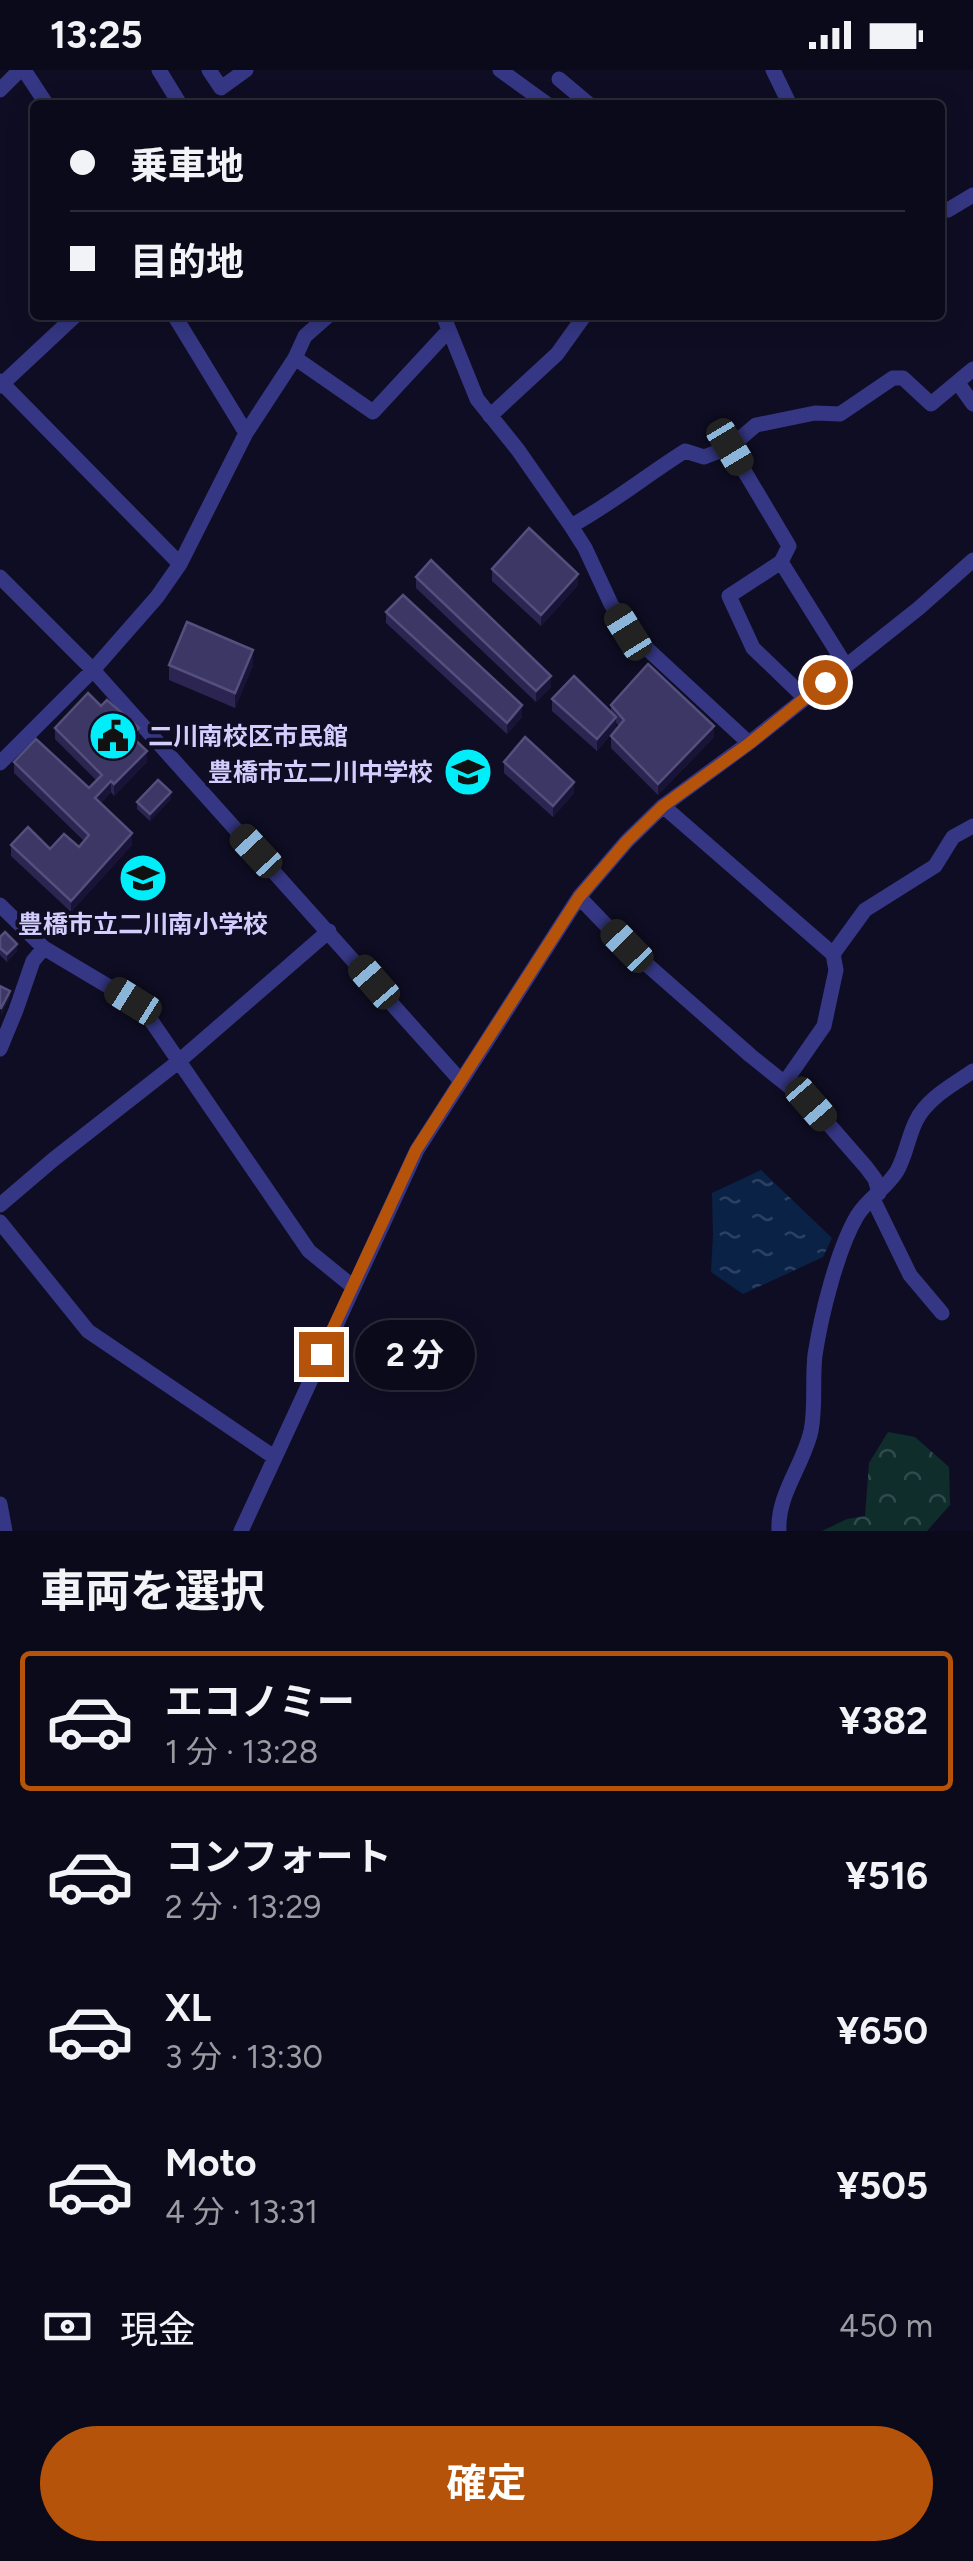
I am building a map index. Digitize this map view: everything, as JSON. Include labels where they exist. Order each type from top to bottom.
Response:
[{"type":"street","points":[[0,90],[22,70],[43,100]]},
{"type":"street","points":[[159,70],[177,100]]},
{"type":"street","points":[[209,70],[221,88],[246,70]]},
{"type":"street","points":[[500,70],[540,100]]},
{"type":"street","points":[[773,70],[784,100]]},
{"type":"street","points":[[549,100],[561,74],[585,100]]},
{"type":"street","points":[[945,210],[973,196]]},
{"type":"street","points":[[71,320],[1,384],[180,564]]},
{"type":"street","points":[[177,320],[246,434]]},
{"type":"street","points":[[0,763],[157,597],[180,564],[246,434],[305,336],[323,320]]},
{"type":"street","points":[[490,416],[557,354],[581,320]]},
{"type":"street","points":[[295,358],[373,412],[446,323],[477,400],[571,526],[628,632],[750,743]]},
{"type":"street","points":[[571,526],[686,451],[704,457],[730,447],[756,425],[815,413],[840,414],[893,378],[903,378],[931,404],[973,368]]},
{"type":"street","points":[[958,383],[973,404]]},
{"type":"street","points":[[730,447],[789,546],[781,562],[730,596],[754,648],[804,698]]},
{"type":"street","points":[[240,1531],[416,1150],[579,897],[663,806],[750,743],[920,608],[973,560]]},
{"type":"street","points":[[781,562],[846,666]]},
{"type":"street","points":[[0,577],[92,670],[460,1080]]},
{"type":"street","points":[[663,806],[833,954],[836,970],[824,1026],[785,1082]]},
{"type":"street","points":[[833,954],[865,910],[934,866],[953,837],[973,826]]},
{"type":"street","points":[[579,897],[627,946],[811,1104],[875,1179],[876,1196],[910,1275],[942,1312]]},
{"type":"street","points":[[0,905],[44,948],[133,1001],[309,1251],[352,1286]]},
{"type":"street","points":[[0,1205],[178,1062],[329,931]]},
{"type":"street","points":[[0,1049],[33,961],[44,948]]},
{"type":"street","points":[[778,1531],[782,1498],[806,1449],[813,1421],[815,1357],[840,1258],[858,1214],[896,1172],[916,1121],[930,1102],[973,1072]]},
{"type":"street","points":[[0,1222],[88,1331],[274,1457]]},
{"type":"street","points":[[0,1504],[5,1531]]},
{"type":"green space","points":[[888,1432],[915,1437],[949,1467],[950,1505],[927,1531],[822,1531],[847,1519],[865,1516],[869,1463]]},
{"type":"water","points":[[761,1170],[832,1238],[823,1257],[743,1294],[711,1272],[712,1193]]},
{"type":"building","points":[[529,528],[578,574],[541,615],[492,569]]},
{"type":"building","points":[[431,560],[551,676],[536,691],[416,577]]},
{"type":"building","points":[[403,595],[522,705],[507,723],[386,612]]},
{"type":"building","points":[[187,622],[253,650],[235,693],[169,665]]},
{"type":"building","points":[[648,664],[714,726],[658,784],[611,736],[624,720],[611,705]]},
{"type":"building","points":[[574,676],[616,717],[597,739],[552,699]]},
{"type":"building","points":[[88,693],[101,706],[107,700],[139,728],[132,737],[147,751],[95,798],[132,833],[71,901],[11,845],[28,827],[50,849],[64,834],[79,847],[89,835],[14,762],[36,739],[89,788],[102,775],[55,728]]},
{"type":"building","points":[[525,737],[574,782],[553,806],[504,762]]},
{"type":"building","points":[[158,780],[171,792],[150,814],[137,802]]},
{"type":"building","points":[[5,932],[17,944],[7,954],[0,948],[0,937]]},
{"type":"building","points":[[0,986],[10,991],[1,1008],[0,1008]]},
{"type":"place","name":"二川南校区市民館","points":[[113,736]]},
{"type":"place","name":"豊橋市立二川中学校","points":[[468,772]]},
{"type":"place","name":"豊橋市立二川南小学校","points":[[143,878]]},
{"type":"route","points":[[321,1354],[416,1150],[579,897],[663,806],[825,682]]}]
